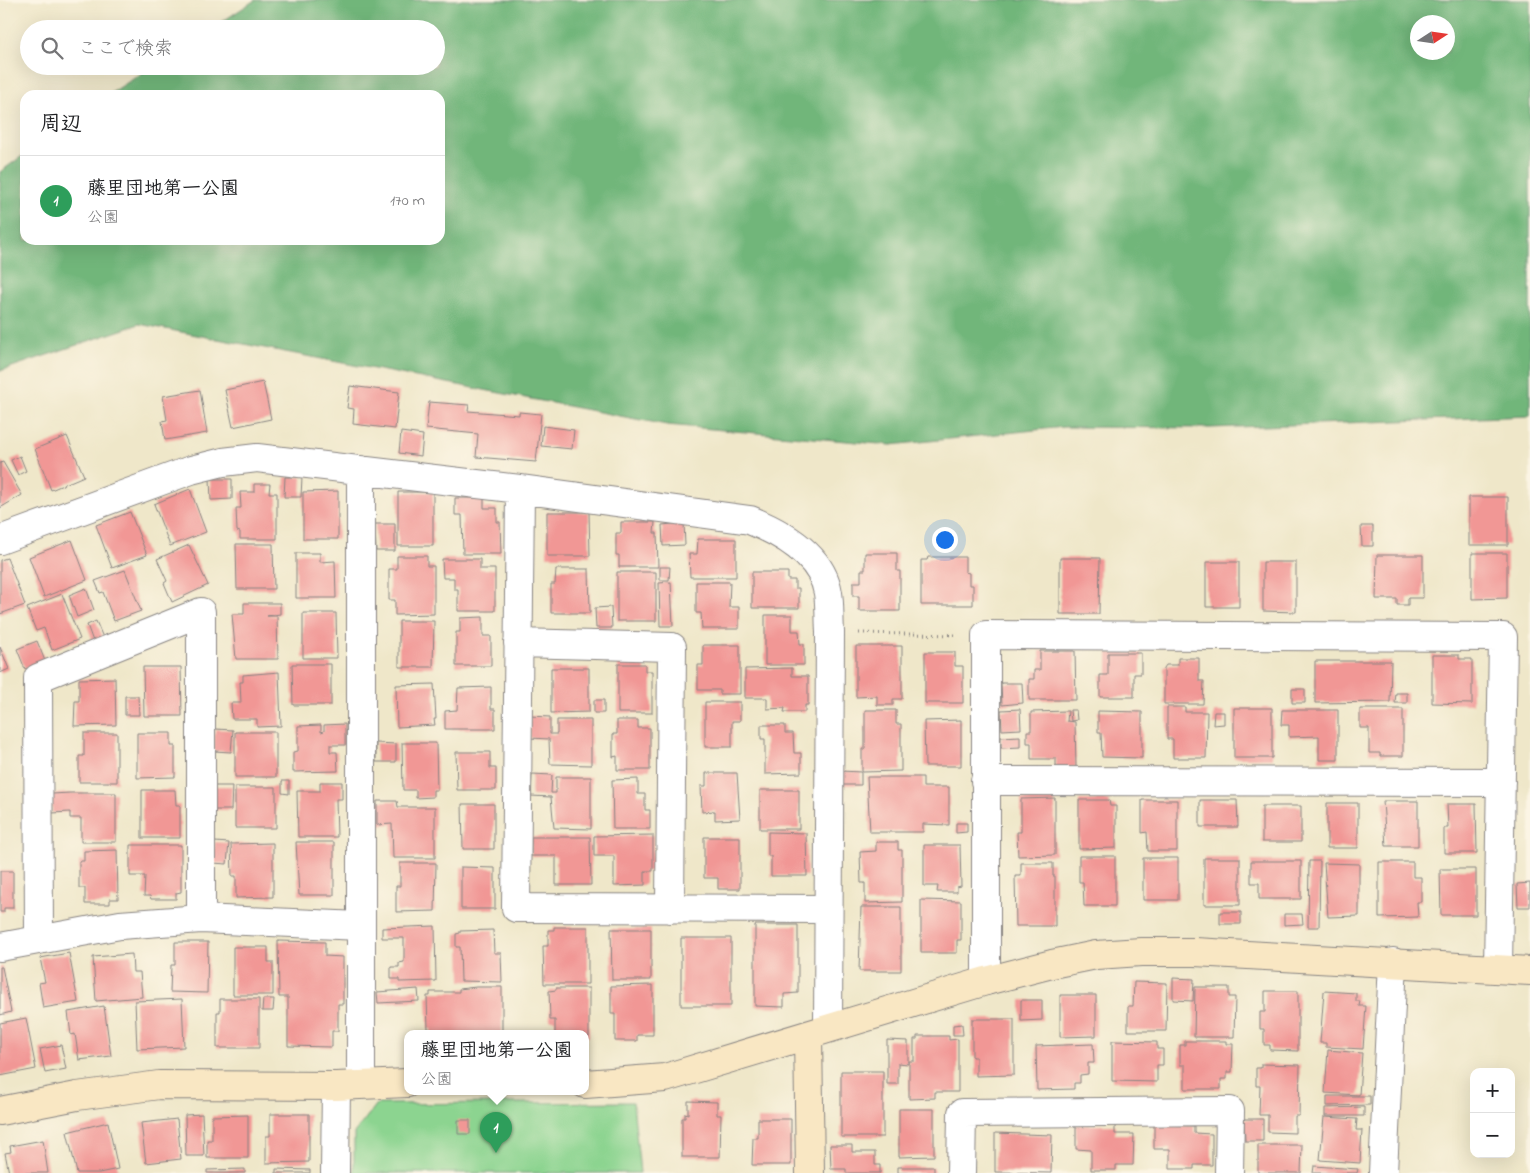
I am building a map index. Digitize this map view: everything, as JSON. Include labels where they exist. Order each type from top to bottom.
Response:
[{"type":"street","points":[[0,540],[191,470],[223,462],[257,458],[520,489],[750,520],[777,531],[799,547],[817,567],[828,592],[830,632],[827,909],[810,1173]]},
{"type":"street","points":[[335,1173],[348,1084],[360,926],[361,470]]},
{"type":"street","points":[[520,489],[516,908],[827,909]]},
{"type":"street","points":[[39,938],[38,678],[200,612],[201,919]]},
{"type":"street","points":[[986,981],[986,635],[1503,637],[1498,969]]},
{"type":"street","points":[[518,643],[672,647],[670,909]]},
{"type":"street","points":[[985,781],[1501,782]]},
{"type":"street","points":[[0,947],[39,938],[120,925],[201,919],[360,926]]},
{"type":"street","points":[[589,1084],[665,1078],[986,981],[1096,955],[1141,952],[1195,952],[1530,971]]},
{"type":"street","points":[[1383,1173],[1393,962]]},
{"type":"street","points":[[0,1111],[77,1096],[159,1085],[404,1083]]},
{"type":"street","points":[[961,1173],[962,1113],[1230,1111],[1229,1173]]},
{"type":"path","points":[[830,632],[986,635]]},
{"type":"green space","points":[[255,0],[1530,0],[1530,416],[1210,428],[1064,427],[891,445],[667,425],[139,324],[0,371],[0,172],[20,158],[20,245],[445,245],[445,90],[116,90],[139,75],[445,75],[445,20],[225,20]]},
{"type":"green space","points":[[633,1102],[640,1173],[354,1173],[354,1133],[377,1104]]},
{"type":"building","points":[[263,382],[271,419],[233,427],[225,390]]},
{"type":"building","points":[[350,386],[399,392],[395,429],[353,424],[354,409],[347,408]]},
{"type":"building","points":[[200,390],[207,433],[165,440],[162,421],[167,420],[163,396]]},
{"type":"building","points":[[429,402],[469,405],[468,411],[519,415],[519,412],[541,414],[536,462],[476,457],[478,434],[426,429]]},
{"type":"building","points":[[543,426],[574,430],[572,449],[541,446]]},
{"type":"building","points":[[401,432],[423,435],[421,456],[399,453]]},
{"type":"building","points":[[67,436],[84,476],[51,490],[35,449]]},
{"type":"building","points":[[20,456],[26,471],[18,475],[11,460]]},
{"type":"building","points":[[3,462],[22,495],[0,508],[0,463]]},
{"type":"building","points":[[285,477],[302,477],[301,497],[284,497]]},
{"type":"building","points":[[210,479],[232,479],[232,499],[211,500]]},
{"type":"building","points":[[254,484],[270,484],[269,493],[277,493],[277,539],[240,539],[240,532],[237,531],[236,508],[241,508],[240,492],[254,492]]},
{"type":"building","points":[[190,489],[206,532],[170,546],[154,504]]},
{"type":"building","points":[[338,491],[338,539],[303,539],[303,492]]},
{"type":"building","points":[[398,492],[433,492],[433,546],[398,546]]},
{"type":"building","points":[[1469,497],[1508,497],[1508,545],[1469,545]]},
{"type":"building","points":[[455,498],[484,498],[484,508],[497,508],[497,522],[500,522],[501,554],[463,554],[462,515],[455,515]]},
{"type":"building","points":[[130,512],[147,555],[112,568],[96,525]]},
{"type":"building","points":[[547,512],[589,512],[590,556],[547,556]]},
{"type":"building","points":[[621,522],[655,522],[654,533],[657,533],[658,567],[619,567],[619,555],[616,555],[616,533],[621,533]]},
{"type":"building","points":[[684,523],[685,545],[663,546],[662,525]]},
{"type":"building","points":[[375,524],[395,524],[395,551],[376,551]]},
{"type":"building","points":[[1361,526],[1373,526],[1373,546],[1362,546]]},
{"type":"building","points":[[698,539],[736,539],[736,577],[690,577],[689,554],[697,554]]},
{"type":"building","points":[[72,540],[87,580],[44,597],[29,557]]},
{"type":"building","points":[[236,544],[273,544],[274,589],[237,589]]},
{"type":"building","points":[[189,545],[208,585],[172,602],[164,583],[167,581],[157,559]]},
{"type":"building","points":[[296,553],[320,553],[320,562],[335,561],[336,598],[296,598]]},
{"type":"building","points":[[865,553],[897,553],[897,571],[900,571],[900,611],[859,611],[859,596],[853,596],[853,582],[861,582],[861,570],[865,570]]},
{"type":"building","points":[[1472,553],[1507,553],[1507,598],[1472,599]]},
{"type":"building","points":[[1377,555],[1423,555],[1423,598],[1408,598],[1408,605],[1397,605],[1397,599],[1376,599]]},
{"type":"building","points":[[397,556],[427,556],[427,566],[434,566],[434,614],[395,615],[395,600],[389,600],[389,569],[397,569]]},
{"type":"building","points":[[928,557],[965,557],[965,572],[969,573],[969,585],[973,585],[973,605],[921,605],[921,560],[927,560]]},
{"type":"building","points":[[7,558],[25,605],[0,614],[0,560]]},
{"type":"building","points":[[1060,558],[1100,558],[1099,614],[1060,614]]},
{"type":"building","points":[[442,559],[480,559],[480,569],[495,569],[495,611],[458,611],[458,589],[454,589],[454,578],[443,578]]},
{"type":"building","points":[[1206,562],[1239,562],[1239,607],[1206,607]]},
{"type":"building","points":[[1263,562],[1296,562],[1296,612],[1263,611]]},
{"type":"building","points":[[660,567],[670,567],[669,580],[660,580]]},
{"type":"building","points":[[556,569],[589,569],[590,613],[551,613],[551,584],[555,584]]},
{"type":"building","points":[[125,570],[141,611],[114,621],[103,592],[100,593],[95,581]]},
{"type":"building","points":[[617,572],[656,572],[656,621],[617,621]]},
{"type":"building","points":[[752,572],[788,572],[788,580],[795,580],[795,588],[799,588],[799,608],[752,608]]},
{"type":"building","points":[[671,582],[673,626],[660,626],[659,583]]},
{"type":"building","points":[[696,582],[730,582],[729,607],[739,607],[739,629],[702,629],[701,613],[696,613]]},
{"type":"building","points":[[86,588],[94,610],[77,617],[69,595]]},
{"type":"building","points":[[62,594],[80,639],[52,650],[44,628],[36,631],[27,608]]},
{"type":"building","points":[[244,603],[280,603],[280,614],[267,616],[277,616],[278,659],[236,659],[232,614],[244,614]]},
{"type":"building","points":[[611,607],[612,628],[596,628],[595,608]]},
{"type":"building","points":[[303,613],[336,613],[337,658],[303,658]]},
{"type":"building","points":[[765,615],[792,615],[792,631],[799,631],[800,644],[804,644],[804,665],[765,665]]},
{"type":"building","points":[[483,617],[483,636],[491,636],[491,666],[456,666],[456,632],[460,632],[460,618]]},
{"type":"building","points":[[96,621],[104,640],[94,644],[87,625]]},
{"type":"building","points":[[399,621],[434,621],[433,667],[399,667]]},
{"type":"building","points":[[37,641],[45,661],[25,669],[17,649]]},
{"type":"building","points":[[703,645],[740,645],[740,694],[720,694],[720,690],[698,690],[698,665],[703,665]]},
{"type":"building","points":[[856,646],[902,646],[902,699],[893,699],[893,705],[877,705],[877,696],[856,697]]},
{"type":"building","points":[[0,647],[9,669],[0,673]]},
{"type":"building","points":[[1040,651],[1075,651],[1076,700],[1029,700],[1029,679],[1034,679],[1034,670],[1040,670]]},
{"type":"building","points":[[925,652],[955,652],[955,666],[963,666],[963,703],[925,703]]},
{"type":"building","points":[[1108,653],[1141,653],[1141,674],[1134,674],[1134,697],[1100,697],[1100,675],[1108,675]]},
{"type":"building","points":[[1432,655],[1459,655],[1459,659],[1472,659],[1472,704],[1432,703]]},
{"type":"building","points":[[1178,658],[1199,658],[1199,681],[1204,681],[1203,704],[1164,704],[1164,668],[1166,665],[1178,665]]},
{"type":"building","points":[[1315,661],[1391,661],[1390,702],[1315,703]]},
{"type":"building","points":[[292,664],[331,664],[331,705],[293,705]]},
{"type":"building","points":[[618,664],[645,664],[645,671],[652,671],[652,713],[618,713]]},
{"type":"building","points":[[143,667],[181,667],[182,716],[144,716]]},
{"type":"building","points":[[551,668],[589,668],[589,712],[551,713]]},
{"type":"building","points":[[792,668],[792,676],[808,676],[808,705],[805,705],[805,712],[784,712],[785,708],[767,709],[767,698],[745,698],[745,669]]},
{"type":"building","points":[[279,672],[281,726],[257,727],[257,719],[232,719],[231,703],[241,703],[240,682],[243,682],[243,675]]},
{"type":"building","points":[[115,678],[116,725],[74,726],[75,701],[79,701],[79,679]]},
{"type":"building","points":[[1001,683],[1022,683],[1023,703],[1002,705]]},
{"type":"building","points":[[434,684],[435,725],[397,727],[396,685]]},
{"type":"building","points":[[491,687],[491,709],[495,709],[495,729],[445,729],[445,711],[457,710],[458,688]]},
{"type":"building","points":[[1292,689],[1305,689],[1305,703],[1292,703]]},
{"type":"building","points":[[1396,693],[1407,693],[1407,703],[1395,703]]},
{"type":"building","points":[[125,696],[138,696],[139,715],[125,715]]},
{"type":"building","points":[[594,700],[604,700],[604,713],[594,713]]},
{"type":"building","points":[[705,702],[740,702],[740,721],[732,721],[732,747],[705,747]]},
{"type":"building","points":[[1167,707],[1185,707],[1185,712],[1207,712],[1206,758],[1173,758],[1173,739],[1167,739]]},
{"type":"building","points":[[1234,708],[1272,708],[1272,758],[1234,758]]},
{"type":"building","points":[[1020,709],[1021,729],[1002,730],[1001,710]]},
{"type":"building","points":[[1360,709],[1403,709],[1403,756],[1380,756],[1380,753],[1369,753],[1369,728],[1360,728]]},
{"type":"building","points":[[865,710],[896,710],[896,724],[901,724],[901,771],[862,772],[862,749],[865,749]]},
{"type":"building","points":[[1070,710],[1076,710],[1077,720],[1071,721]]},
{"type":"building","points":[[1282,710],[1338,710],[1338,760],[1319,760],[1319,736],[1289,737],[1289,725],[1281,725]]},
{"type":"building","points":[[1068,711],[1067,721],[1075,722],[1076,767],[1056,767],[1056,759],[1031,759],[1031,743],[1027,743],[1027,731],[1031,731],[1031,712]]},
{"type":"building","points":[[1098,711],[1142,712],[1142,758],[1102,757],[1101,733],[1098,733]]},
{"type":"building","points":[[1214,712],[1224,712],[1224,724],[1213,725]]},
{"type":"building","points":[[530,716],[550,717],[550,734],[557,734],[557,720],[591,720],[591,765],[550,764],[549,739],[530,738]]},
{"type":"building","points":[[617,720],[638,720],[638,728],[650,728],[650,770],[617,770],[617,756],[613,757],[613,734],[617,734]]},
{"type":"building","points":[[961,720],[961,766],[925,766],[924,721]]},
{"type":"building","points":[[345,724],[345,745],[330,745],[330,752],[337,752],[338,771],[293,772],[293,752],[298,751],[298,726],[321,725],[321,732],[324,731],[324,725]]},
{"type":"building","points":[[761,725],[785,725],[785,733],[793,733],[794,753],[801,753],[801,773],[765,774],[765,739],[761,739]]},
{"type":"building","points":[[215,729],[233,730],[231,752],[214,751]]},
{"type":"building","points":[[235,732],[276,732],[276,777],[235,777]]},
{"type":"building","points":[[84,733],[117,733],[117,782],[79,782],[79,756],[84,756]]},
{"type":"building","points":[[137,733],[171,733],[171,746],[175,746],[175,777],[137,778]]},
{"type":"building","points":[[1020,736],[1020,747],[1001,748],[1001,737]]},
{"type":"building","points":[[376,743],[396,744],[396,762],[376,762]]},
{"type":"building","points":[[402,743],[436,743],[437,790],[433,790],[433,797],[416,798],[416,790],[403,790]]},
{"type":"building","points":[[456,752],[490,752],[490,768],[496,768],[496,790],[457,790]]},
{"type":"building","points":[[841,771],[861,772],[861,785],[841,785]]},
{"type":"building","points":[[706,773],[737,773],[740,819],[715,820],[715,811],[702,812],[701,786],[706,786]]},
{"type":"building","points":[[532,774],[552,775],[551,793],[556,793],[556,777],[591,777],[591,829],[554,828],[551,797],[531,796]]},
{"type":"building","points":[[867,777],[923,777],[923,787],[949,787],[949,825],[923,824],[923,832],[870,832]]},
{"type":"building","points":[[638,779],[638,794],[645,794],[645,810],[650,810],[650,829],[613,829],[612,780]]},
{"type":"building","points":[[282,781],[289,781],[289,794],[282,793]]},
{"type":"building","points":[[320,782],[342,782],[342,799],[336,799],[337,837],[298,837],[297,791],[320,791]]},
{"type":"building","points":[[214,786],[232,786],[231,810],[214,810]]},
{"type":"building","points":[[235,787],[276,787],[276,828],[235,828]]},
{"type":"building","points":[[142,790],[175,790],[176,805],[180,805],[180,838],[142,838]]},
{"type":"building","points":[[760,790],[799,790],[799,829],[760,829]]},
{"type":"building","points":[[116,793],[116,842],[81,842],[81,818],[70,818],[70,812],[52,813],[52,794]]},
{"type":"building","points":[[1055,798],[1055,855],[1018,856],[1017,832],[1021,832],[1021,799]]},
{"type":"building","points":[[1079,800],[1109,800],[1110,806],[1116,806],[1116,848],[1079,849]]},
{"type":"building","points":[[1142,800],[1177,800],[1177,851],[1148,851],[1147,832],[1142,833]]},
{"type":"building","points":[[1200,800],[1237,800],[1238,827],[1200,827]]},
{"type":"building","points":[[377,801],[397,801],[398,807],[435,807],[435,858],[393,858],[392,824],[377,825]]},
{"type":"building","points":[[1383,801],[1418,801],[1418,846],[1386,846]]},
{"type":"building","points":[[1327,803],[1358,803],[1358,848],[1327,848]]},
{"type":"building","points":[[462,804],[494,804],[494,849],[463,849]]},
{"type":"building","points":[[1447,804],[1476,804],[1477,853],[1444,853],[1444,828],[1448,828]]},
{"type":"building","points":[[1262,806],[1301,806],[1301,842],[1262,842]]},
{"type":"building","points":[[956,823],[967,823],[967,832],[956,833]]},
{"type":"building","points":[[768,832],[806,833],[807,876],[771,876],[771,856],[768,856]]},
{"type":"building","points":[[653,835],[653,871],[645,871],[645,885],[614,886],[614,856],[594,856],[594,836]]},
{"type":"building","points":[[531,837],[590,837],[591,885],[556,885],[556,856],[531,856]]},
{"type":"building","points":[[704,837],[740,837],[740,889],[718,889],[718,878],[704,878]]},
{"type":"building","points":[[215,842],[229,843],[227,864],[213,863]]},
{"type":"building","points":[[296,842],[334,842],[334,895],[299,895]]},
{"type":"building","points":[[876,842],[898,842],[898,850],[902,850],[902,902],[865,903],[865,883],[861,883],[860,852],[876,851]]},
{"type":"building","points":[[273,843],[273,897],[236,898],[236,876],[232,876],[231,844]]},
{"type":"building","points":[[130,845],[181,845],[181,892],[176,893],[176,899],[151,899],[150,896],[144,896],[145,876],[130,876]]},
{"type":"building","points":[[924,845],[960,845],[961,886],[957,887],[957,892],[937,892],[938,886],[924,886]]},
{"type":"building","points":[[117,850],[118,899],[110,899],[110,904],[85,904],[85,888],[79,888],[79,861],[84,861],[84,851]]},
{"type":"building","points":[[1079,856],[1115,856],[1115,906],[1084,906],[1083,882],[1079,882]]},
{"type":"building","points":[[1143,858],[1178,858],[1178,900],[1143,900]]},
{"type":"building","points":[[1204,858],[1240,858],[1240,905],[1204,905]]},
{"type":"building","points":[[1251,861],[1301,861],[1301,899],[1259,899],[1259,883],[1251,883]]},
{"type":"building","points":[[1309,861],[1320,861],[1319,927],[1308,927]]},
{"type":"building","points":[[1379,862],[1413,862],[1413,877],[1421,877],[1421,902],[1417,902],[1418,917],[1379,918]]},
{"type":"building","points":[[400,863],[436,863],[435,911],[396,912],[396,886],[400,886]]},
{"type":"building","points":[[1021,863],[1053,863],[1053,876],[1055,876],[1055,926],[1016,926],[1015,876],[1021,876]]},
{"type":"building","points":[[1324,863],[1359,864],[1359,916],[1328,917]]},
{"type":"building","points":[[461,867],[495,868],[495,909],[461,909]]},
{"type":"building","points":[[1440,869],[1476,869],[1476,915],[1441,915]]},
{"type":"building","points":[[0,871],[13,871],[13,908],[4,908],[4,912],[0,912]]},
{"type":"building","points":[[1530,883],[1530,907],[1518,907],[1517,884]]},
{"type":"building","points":[[921,900],[961,901],[961,940],[957,940],[957,953],[921,953]]},
{"type":"building","points":[[861,907],[901,907],[901,971],[859,971]]},
{"type":"building","points":[[1220,912],[1241,912],[1241,924],[1220,924]]},
{"type":"building","points":[[1284,914],[1302,914],[1303,924],[1284,925]]},
{"type":"building","points":[[755,925],[798,925],[798,993],[784,994],[784,1007],[755,1006]]},
{"type":"building","points":[[435,926],[436,981],[399,982],[399,979],[391,979],[391,967],[399,967],[399,963],[404,962],[404,938],[382,938],[382,928]]},
{"type":"building","points":[[554,927],[588,927],[588,984],[544,984],[543,946],[548,946],[548,930],[554,930]]},
{"type":"building","points":[[611,929],[651,929],[651,980],[612,980]]},
{"type":"building","points":[[493,930],[494,953],[501,953],[502,982],[461,981],[460,947],[456,947],[456,934],[460,933],[460,931]]},
{"type":"building","points":[[681,938],[731,938],[731,1006],[681,1006]]},
{"type":"building","points":[[278,941],[325,942],[325,956],[343,957],[343,1004],[338,1004],[338,1031],[332,1031],[332,1047],[288,1046],[288,997],[279,997]]},
{"type":"building","points":[[175,942],[208,942],[207,993],[170,992],[171,965],[175,965]]},
{"type":"building","points":[[233,947],[268,947],[268,962],[273,962],[273,995],[233,995]]},
{"type":"building","points":[[69,953],[78,1002],[43,1008],[39,983],[45,982],[40,958]]},
{"type":"building","points":[[132,954],[133,972],[140,972],[142,997],[96,1001],[93,957]]},
{"type":"building","points":[[0,967],[2,967],[11,1012],[0,1015]]},
{"type":"building","points":[[1173,978],[1194,979],[1193,1001],[1173,1000]]},
{"type":"building","points":[[1134,982],[1167,983],[1166,1031],[1128,1031],[1128,1006],[1133,1006]]},
{"type":"building","points":[[653,985],[653,1035],[637,1035],[637,1041],[615,1041],[615,1014],[611,1014],[611,986]]},
{"type":"building","points":[[502,987],[502,1030],[428,1029],[427,996],[430,996],[430,992],[459,992],[459,989]]},
{"type":"building","points":[[1195,987],[1229,987],[1229,997],[1235,997],[1234,1037],[1194,1037]]},
{"type":"building","points":[[556,988],[589,988],[589,1030],[555,1030],[555,1020],[550,1020],[549,991],[556,990]]},
{"type":"building","points":[[418,989],[419,1001],[378,1003],[377,992]]},
{"type":"building","points":[[1265,991],[1298,991],[1298,1051],[1270,1050],[1270,1045],[1264,1045],[1264,1029],[1260,1029],[1260,1012],[1265,1012]]},
{"type":"building","points":[[1324,991],[1356,993],[1356,1001],[1360,1001],[1359,1006],[1366,1006],[1363,1049],[1326,1047],[1326,1043],[1320,1043]]},
{"type":"building","points":[[1060,995],[1096,995],[1096,1036],[1060,1037]]},
{"type":"building","points":[[182,999],[184,1047],[137,1049],[135,1001]]},
{"type":"building","points":[[220,999],[259,999],[259,1048],[217,1048],[217,1012],[220,1012]]},
{"type":"building","points":[[263,999],[274,999],[273,1011],[262,1011]]},
{"type":"building","points":[[1021,1000],[1042,1000],[1042,1020],[1021,1021]]},
{"type":"building","points":[[104,1006],[111,1056],[79,1060],[75,1034],[71,1035],[68,1012]]},
{"type":"building","points":[[26,1018],[36,1069],[0,1076],[0,1023]]},
{"type":"building","points":[[972,1019],[1014,1019],[1014,1075],[976,1076],[976,1057],[972,1057]]},
{"type":"building","points":[[962,1024],[963,1035],[953,1035],[953,1025]]},
{"type":"building","points":[[917,1036],[949,1036],[949,1040],[958,1039],[958,1092],[935,1092],[935,1098],[909,1099],[909,1061],[914,1061],[914,1039],[917,1039]]},
{"type":"building","points":[[887,1040],[908,1041],[908,1064],[898,1063],[898,1084],[887,1084]]},
{"type":"building","points":[[1112,1041],[1157,1042],[1157,1049],[1163,1049],[1163,1065],[1157,1065],[1157,1082],[1112,1081]]},
{"type":"building","points":[[1185,1041],[1226,1041],[1226,1044],[1233,1044],[1232,1072],[1227,1072],[1227,1079],[1221,1079],[1221,1089],[1185,1089],[1185,1065],[1180,1065],[1180,1045],[1185,1045]]},
{"type":"building","points":[[1093,1044],[1094,1063],[1088,1063],[1088,1074],[1080,1075],[1080,1083],[1074,1083],[1074,1089],[1037,1090],[1036,1046]]},
{"type":"building","points":[[61,1045],[66,1069],[45,1073],[40,1049]]},
{"type":"building","points":[[1328,1050],[1362,1053],[1359,1095],[1325,1093]]},
{"type":"building","points":[[1261,1064],[1300,1065],[1299,1116],[1295,1116],[1295,1133],[1268,1132],[1268,1115],[1259,1115],[1260,1086],[1256,1086],[1256,1068],[1261,1068]]},
{"type":"building","points":[[841,1071],[883,1071],[883,1137],[841,1137]]},
{"type":"building","points":[[1327,1096],[1370,1096],[1370,1105],[1327,1106]]},
{"type":"building","points":[[688,1101],[717,1102],[717,1115],[721,1115],[720,1157],[682,1157],[682,1118],[685,1118],[685,1113],[688,1114]]},
{"type":"building","points":[[1364,1107],[1364,1116],[1325,1116],[1325,1108]]},
{"type":"building","points":[[899,1109],[934,1109],[934,1156],[899,1157]]},
{"type":"building","points":[[202,1114],[204,1156],[186,1156],[185,1115]]},
{"type":"building","points":[[270,1114],[309,1114],[309,1162],[266,1163],[266,1136],[270,1136]]},
{"type":"building","points":[[248,1115],[248,1158],[207,1158],[207,1140],[212,1140],[212,1116]]},
{"type":"building","points":[[1324,1117],[1357,1119],[1356,1130],[1362,1130],[1360,1163],[1320,1160]]},
{"type":"building","points":[[177,1119],[181,1159],[146,1163],[141,1123]]},
{"type":"building","points":[[758,1119],[791,1119],[791,1165],[752,1165],[753,1138],[758,1138]]},
{"type":"building","points":[[1244,1119],[1263,1119],[1263,1141],[1245,1141]]},
{"type":"building","points":[[458,1120],[470,1120],[470,1134],[458,1134]]},
{"type":"building","points":[[108,1122],[118,1169],[99,1173],[77,1173],[67,1132]]},
{"type":"building","points":[[1076,1125],[1115,1125],[1115,1134],[1134,1134],[1133,1165],[1116,1165],[1116,1170],[1091,1170],[1091,1150],[1076,1149]]},
{"type":"building","points":[[1154,1125],[1194,1126],[1194,1133],[1212,1134],[1212,1165],[1194,1165],[1194,1169],[1170,1169],[1170,1149],[1154,1149]]},
{"type":"building","points":[[995,1133],[1052,1135],[1051,1173],[995,1172]]},
{"type":"building","points":[[43,1140],[48,1173],[9,1173],[5,1153],[11,1152],[10,1146]]},
{"type":"building","points":[[830,1145],[852,1145],[852,1152],[875,1152],[875,1165],[880,1165],[880,1173],[846,1173],[846,1169],[831,1169]]},
{"type":"building","points":[[1258,1145],[1302,1145],[1301,1173],[1258,1173]]},
{"type":"building","points":[[1314,1166],[1358,1169],[1357,1173],[1313,1173]]},
{"type":"building","points":[[898,1167],[934,1167],[934,1173],[898,1173]]},
{"type":"building","points":[[245,1169],[245,1173],[207,1173],[207,1170]]},
{"type":"building","points":[[276,1169],[310,1170],[310,1173],[276,1173]]},
{"type":"place","name":"藤里団地第一公園","points":[[496,1153]]}]
